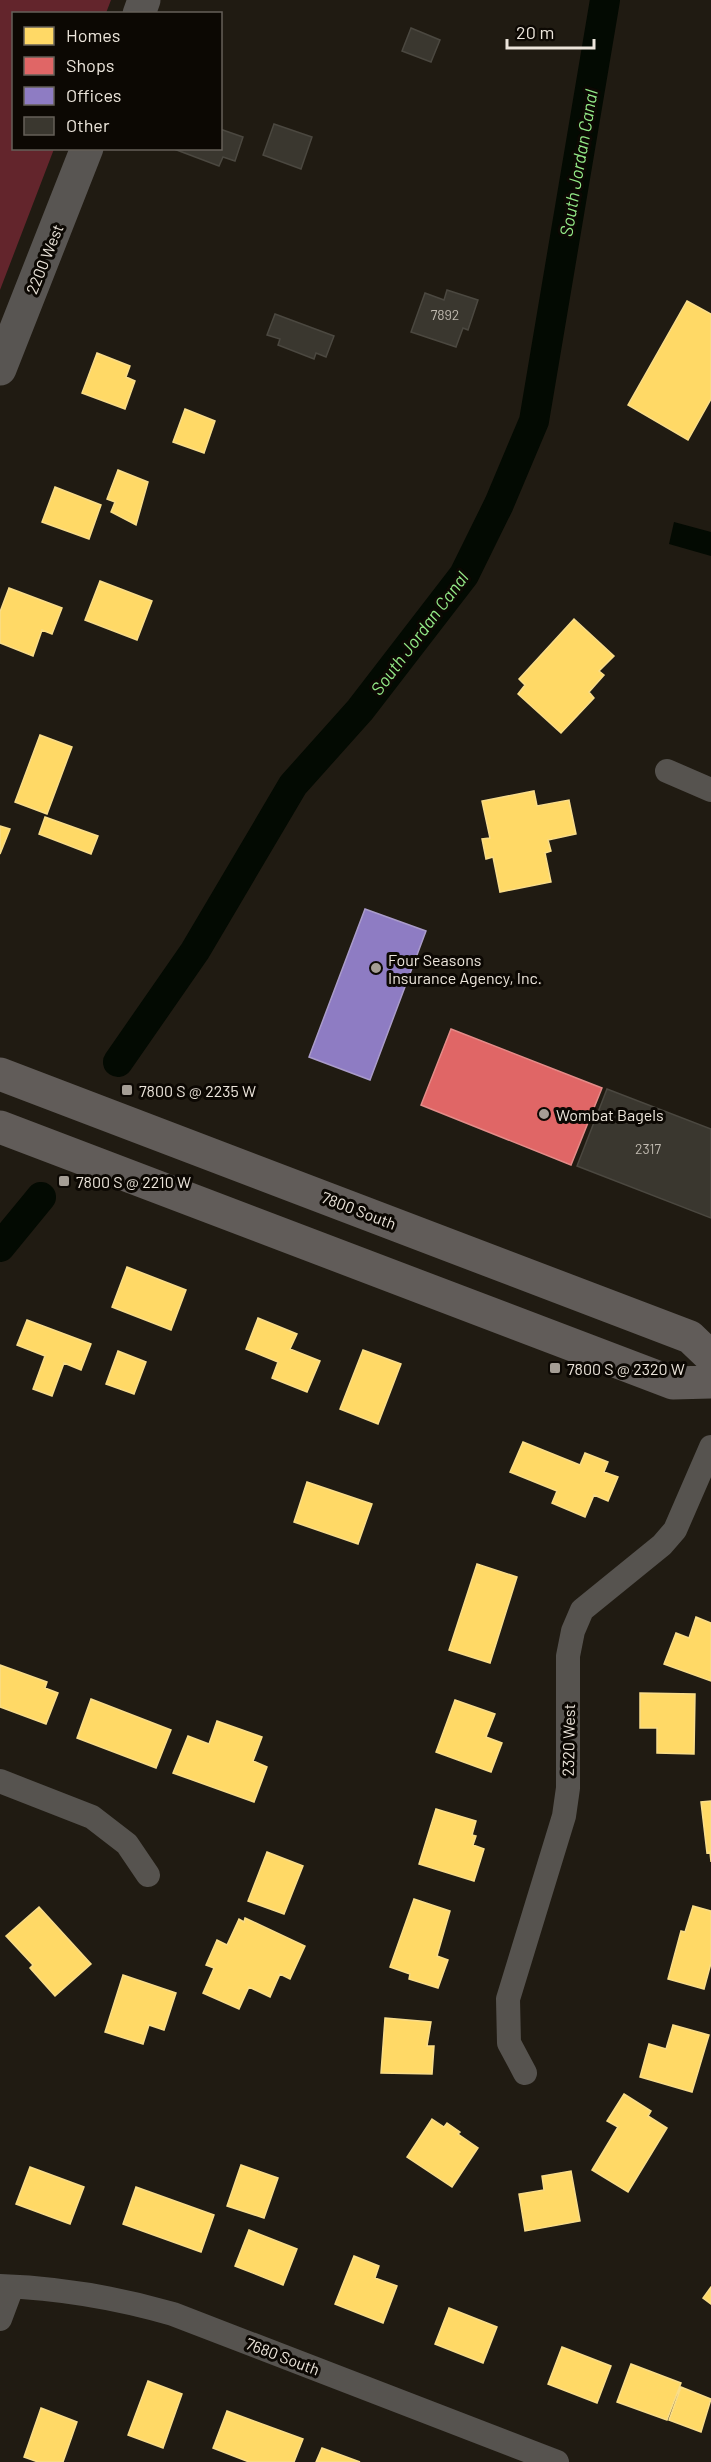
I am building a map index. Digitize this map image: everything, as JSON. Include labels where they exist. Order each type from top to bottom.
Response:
[{"type":"main road","name":"7800 South","points":[[0,1074],[690,1337],[711,1357]]},
{"type":"main road","points":[[0,1127],[673,1383],[711,1382]]},
{"type":"street","name":"2200 West","points":[[0,369],[86,150]]},
{"type":"street","points":[[667,771],[711,790]]},
{"type":"street","name":"2320 West","points":[[525,2073],[509,2043],[508,1999],[564,1816],[568,1788],[568,1656],[573,1631],[582,1610],[599,1593],[663,1545],[675,1530],[711,1447]]},
{"type":"street","points":[[0,1781],[92,1817],[127,1844],[148,1875]]},
{"type":"street","points":[[0,2319],[6,2286]]},
{"type":"street","name":"7680 South","points":[[6,2286],[67,2290],[116,2298],[173,2314],[557,2462]]},
{"type":"shaded area","points":[[0,0],[111,0],[106,12],[12,12],[12,150],[54,150],[0,290]]},
{"type":"shaded area","points":[[674,522],[711,532],[711,556],[669,544]]},
{"type":"building: Homes","points":[[687,301],[711,314],[711,399],[688,440],[628,405]]},
{"type":"building: Homes","points":[[97,353],[130,366],[126,377],[135,381],[125,409],[82,393]]},
{"type":"building: Homes","points":[[185,409],[215,421],[204,453],[173,442]]},
{"type":"building: Homes","points":[[118,470],[148,482],[136,525],[111,512],[115,502],[107,499]]},
{"type":"building: Homes","points":[[55,487],[101,505],[89,539],[42,522]]},
{"type":"building: Homes","points":[[100,581],[152,601],[137,640],[85,620]]},
{"type":"building: Homes","points":[[9,588],[62,608],[52,634],[42,630],[33,656],[0,643],[0,612]]},
{"type":"building: Homes","points":[[574,619],[614,656],[599,671],[604,675],[589,692],[594,698],[561,733],[518,694],[525,685],[519,679]]},
{"type":"building: Homes","points":[[40,735],[72,747],[47,814],[15,802]]},
{"type":"building: Homes","points":[[534,791],[537,806],[569,800],[576,834],[548,840],[551,851],[545,853],[551,882],[500,892],[493,857],[486,859],[482,839],[490,838],[482,801]]},
{"type":"building: Homes","points":[[45,817],[98,836],[91,854],[39,834]]},
{"type":"building: Homes","points":[[0,826],[10,829],[0,854]]},
{"type":"building: Homes","points":[[127,1267],[186,1290],[171,1330],[112,1307]]},
{"type":"building: Homes","points":[[258,1318],[297,1334],[290,1349],[320,1361],[307,1392],[272,1378],[278,1362],[246,1349]]},
{"type":"building: Homes","points":[[27,1320],[91,1344],[81,1370],[64,1363],[52,1396],[33,1389],[45,1356],[17,1345]]},
{"type":"building: Homes","points":[[363,1350],[401,1364],[378,1424],[340,1409]]},
{"type":"building: Homes","points":[[118,1351],[146,1362],[134,1394],[106,1384]]},
{"type":"building: Homes","points":[[523,1442],[580,1465],[585,1453],[608,1462],[604,1472],[618,1477],[608,1501],[594,1495],[585,1517],[552,1503],[557,1491],[510,1472]]},
{"type":"building: Homes","points":[[307,1482],[372,1504],[358,1544],[294,1522]]},
{"type":"building: Homes","points":[[477,1564],[517,1577],[490,1663],[449,1650]]},
{"type":"building: Homes","points":[[696,1617],[711,1623],[711,1681],[664,1664],[676,1633],[689,1638]]},
{"type":"building: Homes","points":[[0,1665],[47,1682],[45,1688],[58,1693],[46,1724],[0,1707]]},
{"type":"building: Homes","points":[[640,1693],[695,1694],[694,1754],[657,1753],[657,1728],[640,1728]]},
{"type":"building: Homes","points":[[91,1699],[171,1730],[156,1768],[77,1738]]},
{"type":"building: Homes","points":[[455,1700],[495,1714],[486,1737],[502,1743],[491,1772],[436,1752]]},
{"type":"building: Homes","points":[[217,1721],[262,1737],[253,1761],[267,1767],[254,1802],[173,1773],[188,1736],[209,1744]]},
{"type":"building: Homes","points":[[711,1801],[711,1862],[710,1852],[707,1853],[701,1802]]},
{"type":"building: Homes","points":[[436,1809],[476,1821],[472,1835],[476,1836],[473,1845],[484,1849],[474,1881],[419,1864]]},
{"type":"building: Homes","points":[[267,1852],[303,1866],[284,1914],[248,1901]]},
{"type":"building: Homes","points":[[414,1899],[450,1911],[437,1956],[448,1960],[438,1988],[409,1979],[410,1974],[390,1967]]},
{"type":"building: Homes","points":[[693,1906],[711,1911],[711,1963],[704,1989],[668,1979],[681,1931],[685,1932]]},
{"type":"building: Homes","points":[[39,1907],[91,1964],[55,1996],[30,1968],[33,1965],[6,1936]]},
{"type":"building: Homes","points":[[245,1918],[305,1946],[290,1979],[280,1974],[270,1997],[249,1987],[239,2009],[203,1993],[214,1968],[206,1965],[217,1940],[227,1945],[239,1919],[244,1922]]},
{"type":"building: Homes","points":[[123,1975],[176,1993],[164,2030],[149,2025],[143,2044],[105,2032]]},
{"type":"building: Homes","points":[[385,2018],[431,2022],[427,2046],[434,2046],[432,2074],[381,2073]]},
{"type":"building: Homes","points":[[673,2025],[709,2035],[692,2092],[640,2077],[649,2044],[666,2049]]},
{"type":"building: Homes","points":[[624,2094],[651,2111],[648,2116],[667,2128],[628,2192],[592,2170],[618,2127],[607,2121]]},
{"type":"building: Homes","points":[[432,2119],[444,2127],[447,2123],[478,2148],[452,2187],[407,2157]]},
{"type":"building: Homes","points":[[241,2165],[278,2178],[264,2218],[227,2206]]},
{"type":"building: Homes","points":[[30,2167],[84,2187],[70,2224],[16,2204]]},
{"type":"building: Homes","points":[[571,2171],[580,2221],[525,2231],[519,2194],[544,2190],[542,2176]]},
{"type":"building: Homes","points":[[136,2187],[214,2215],[201,2252],[123,2224]]},
{"type":"building: Homes","points":[[249,2230],[297,2249],[283,2285],[235,2266]]},
{"type":"building: Homes","points":[[354,2256],[379,2266],[375,2278],[397,2286],[383,2323],[335,2304]]},
{"type":"building: Homes","points":[[711,2287],[711,2304],[703,2298]]},
{"type":"building: Homes","points":[[449,2308],[497,2327],[483,2363],[435,2344]]},
{"type":"building: Homes","points":[[562,2347],[611,2366],[597,2403],[548,2384]]},
{"type":"building: Homes","points":[[631,2364],[681,2383],[667,2420],[617,2402]]},
{"type":"building: Homes","points":[[148,2381],[182,2394],[163,2448],[128,2435]]},
{"type":"building: Homes","points":[[681,2387],[711,2399],[701,2432],[669,2420]]},
{"type":"building: Homes","points":[[41,2408],[77,2422],[63,2462],[38,2462],[24,2457]]},
{"type":"building: Homes","points":[[227,2411],[303,2439],[294,2462],[249,2462],[213,2448]]},
{"type":"building: Homes","points":[[322,2448],[360,2462],[316,2462]]},
{"type":"building: Shops","points":[[451,1029],[602,1088],[571,1165],[421,1105]]},
{"type":"building: Offices","points":[[365,909],[426,931],[370,1080],[309,1057]]},
{"type":"building: Other","points":[[411,28],[440,40],[431,62],[402,51]]},
{"type":"building: Other","points":[[274,124],[312,137],[301,169],[263,155]]},
{"type":"building: Other","points":[[222,130],[243,137],[235,161],[223,157],[219,166],[177,150],[222,150]]},
{"type":"building: Other","points":[[447,290],[478,300],[468,330],[463,328],[456,347],[411,332],[425,293],[444,300]]},
{"type":"building: Other","points":[[275,314],[334,336],[326,357],[316,353],[314,359],[278,345],[280,339],[267,335]]},
{"type":"building: Other","points":[[607,1089],[711,1129],[711,1218],[577,1166]]},
{"type":"waterway","name":"South Jordan Canal","points":[[118,1062],[195,951],[293,785],[360,710],[464,575],[499,504],[534,421],[605,0]]},
{"type":"waterway","name":"South Jordan Canal","points":[[0,1247],[41,1197]]},
{"type":"place","name":"Four Seasons Insurance Agency, Inc.","points":[[376,968]]},
{"type":"place","name":"7800 S @ 2235 W","points":[[127,1090]]},
{"type":"place","name":"Wombat Bagels","points":[[544,1114]]},
{"type":"place","name":"7800 S @ 2210 W","points":[[64,1181]]},
{"type":"place","name":"7800 S @ 2320 W","points":[[555,1368]]}]
